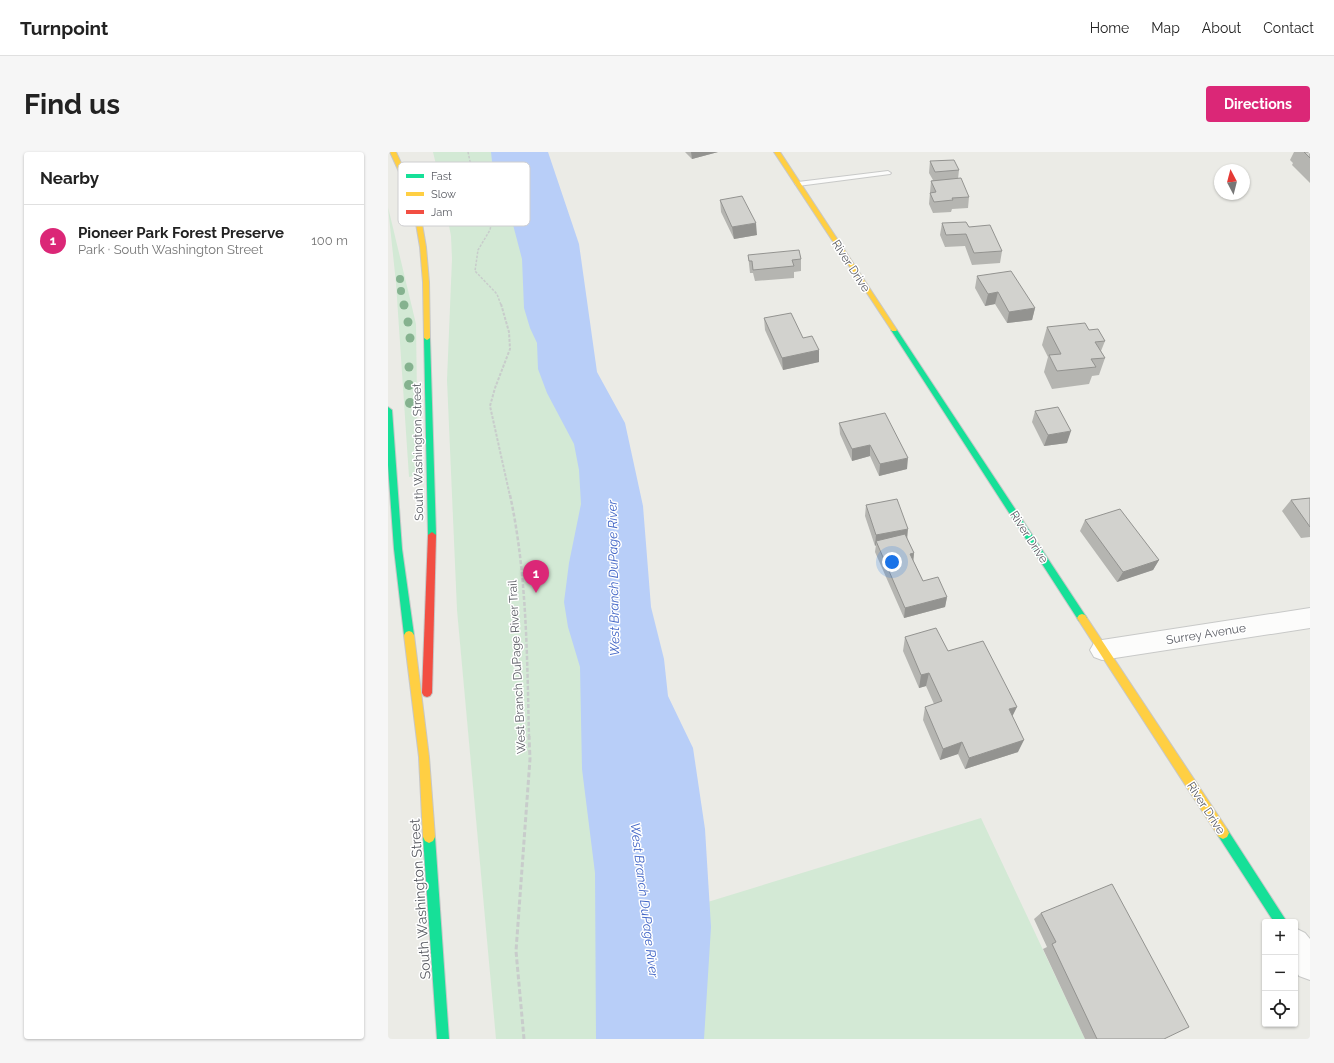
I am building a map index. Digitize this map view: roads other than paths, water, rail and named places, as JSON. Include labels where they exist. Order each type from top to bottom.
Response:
[{"type":"main road","name":"South Washington Street","points":[[393,152],[398,165]]},
{"type":"main road","name":"River Drive","points":[[777,152],[1279,919]]},
{"type":"main road","points":[[401,162],[408,156]]},
{"type":"main road","name":"South Washington Street","points":[[420,226],[424,247],[426,282],[432,539],[424,757]]},
{"type":"main road","name":"South Washington Street","points":[[388,410],[398,549],[424,757],[443,1039]]},
{"type":"street","name":"Surrey Avenue","points":[[1102,650],[1310,618]]},
{"type":"street","points":[[1298,947],[1310,965]]},
{"type":"lane","points":[[798,184],[888,173]]},
{"type":"water","name":"West Branch DuPage River","points":[[491,152],[548,152],[579,244],[597,372],[625,423],[643,506],[651,607],[664,659],[668,696],[693,748],[705,829],[711,927],[704,1039],[596,1039],[595,873],[582,769],[580,667],[568,627],[564,602],[569,563],[581,504],[579,470],[574,444],[547,393],[538,369],[537,343],[530,328],[524,308],[522,259],[513,226],[530,226],[530,162],[492,162]]},
{"type":"place","name":"Pioneer Park Forest Preserve","points":[[536,593]]}]
